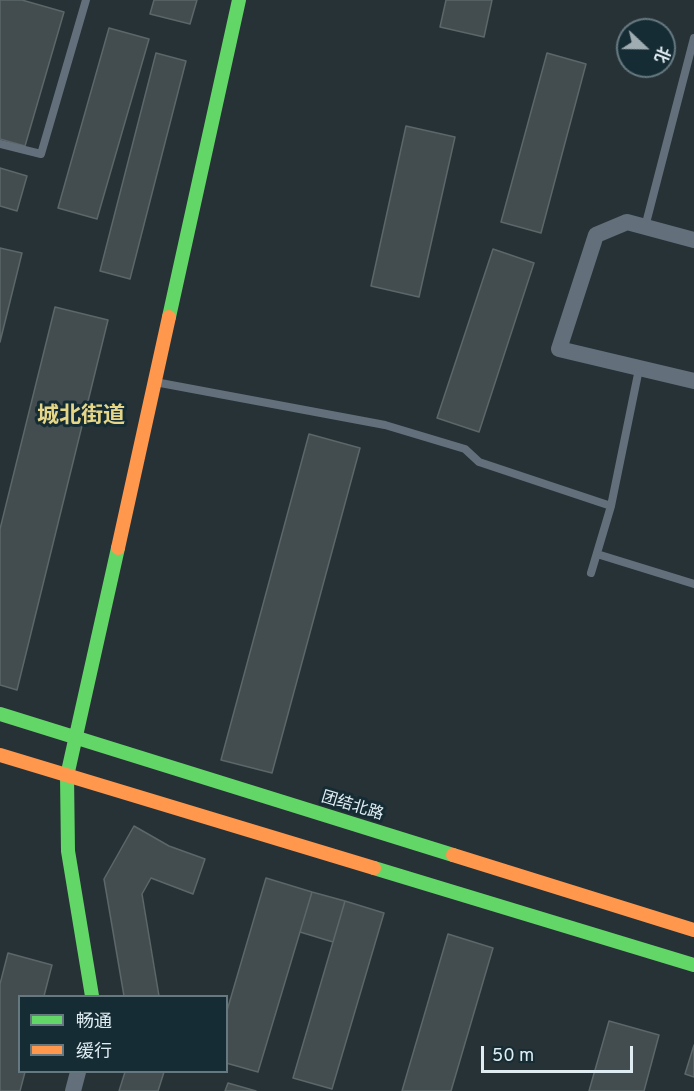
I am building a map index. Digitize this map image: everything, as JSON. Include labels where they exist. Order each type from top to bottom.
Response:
[{"type":"main road","points":[[92,995],[68,851],[67,776],[239,0]]},
{"type":"main road","name":"团结北路","points":[[0,714],[694,930]]},
{"type":"main road","points":[[0,755],[694,965]]},
{"type":"street","points":[[694,240],[627,222],[596,235],[559,349],[694,381]]},
{"type":"street","points":[[73,1091],[78,1073]]},
{"type":"lane","points":[[0,144],[40,154],[86,0]]},
{"type":"lane","points":[[645,227],[694,38]]},
{"type":"lane","points":[[591,573],[611,506],[639,369]]},
{"type":"lane","points":[[154,381],[385,425],[465,449],[479,462],[611,506]]},
{"type":"lane","points":[[597,554],[694,584]]},
{"type":"building","points":[[0,0],[22,0],[64,12],[25,146],[0,139]]},
{"type":"building","points":[[154,0],[197,0],[190,24],[150,14]]},
{"type":"building","points":[[446,0],[492,0],[484,37],[440,27]]},
{"type":"building","points":[[109,28],[149,39],[97,219],[58,208]]},
{"type":"building","points":[[156,53],[186,61],[130,279],[100,271]]},
{"type":"building","points":[[547,53],[586,64],[541,233],[501,222]]},
{"type":"building","points":[[406,126],[455,137],[419,297],[371,286]]},
{"type":"building","points":[[0,168],[27,176],[17,211],[0,206]]},
{"type":"building","points":[[0,248],[22,253],[0,342]]},
{"type":"building","points":[[493,249],[534,263],[479,432],[437,418]]},
{"type":"building","points":[[55,307],[108,320],[17,690],[0,685],[0,529]]},
{"type":"building","points":[[309,434],[360,448],[272,773],[221,760]]},
{"type":"building","points":[[134,826],[169,846],[205,859],[193,894],[151,878],[142,894],[159,995],[124,995],[104,879]]},
{"type":"building","points":[[266,878],[312,892],[258,1072],[228,1064],[228,1007]]},
{"type":"building","points":[[312,892],[345,901],[333,942],[300,932]]},
{"type":"building","points":[[345,901],[384,913],[332,1089],[293,1078]]},
{"type":"building","points":[[448,934],[493,948],[451,1091],[402,1091]]},
{"type":"building","points":[[8,953],[52,965],[44,995],[18,995],[18,1073],[25,1073],[20,1091],[0,1091],[0,984]]},
{"type":"building","points":[[609,1021],[659,1035],[644,1091],[589,1091]]},
{"type":"building","points":[[694,1045],[694,1077],[685,1074]]},
{"type":"building","points":[[125,1073],[164,1073],[158,1091],[119,1091]]},
{"type":"building","points":[[228,1083],[256,1091],[225,1091]]},
{"type":"traffic: fast","points":[[169,317],[239,0]]},
{"type":"traffic: fast","points":[[92,995],[68,851],[67,776],[118,548]]},
{"type":"traffic: fast","points":[[0,714],[453,855]]},
{"type":"traffic: fast","points":[[374,868],[694,965]]},
{"type":"traffic: slow","points":[[118,548],[169,317]]},
{"type":"traffic: slow","points":[[0,755],[374,868]]},
{"type":"traffic: slow","points":[[453,855],[694,930]]},
{"type":"district","name":"城北街道","points":[[81,418]]}]
